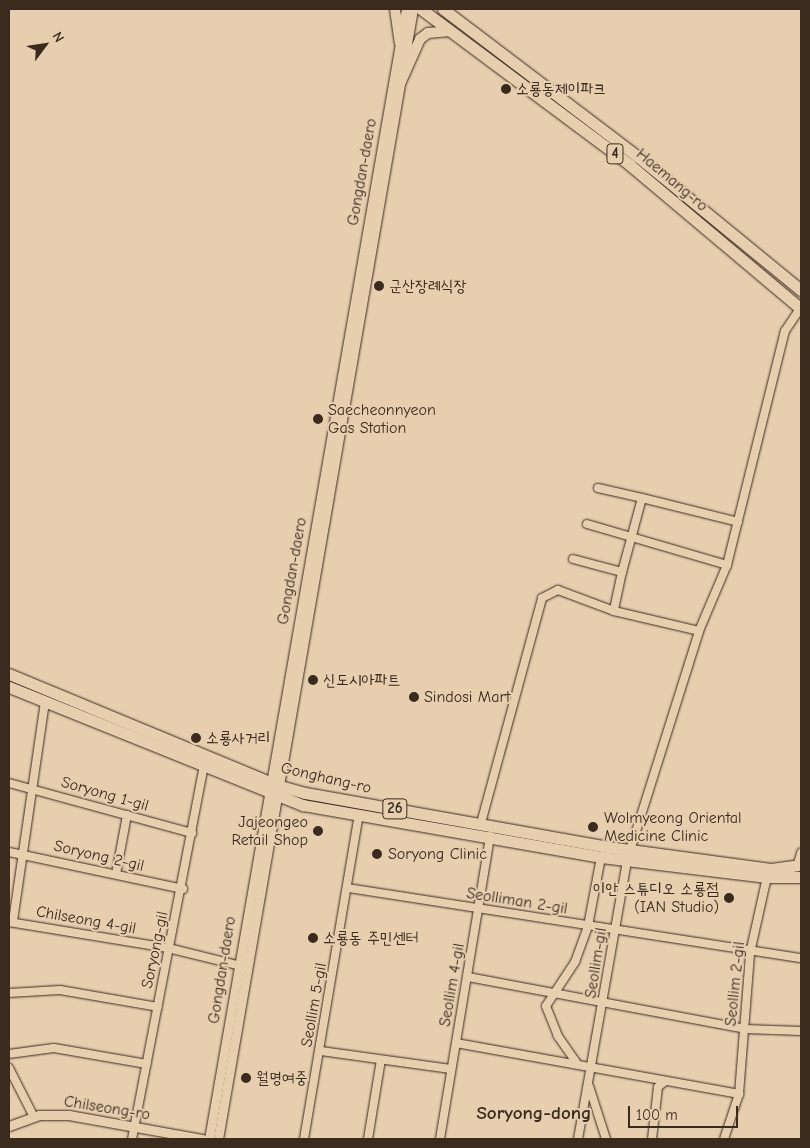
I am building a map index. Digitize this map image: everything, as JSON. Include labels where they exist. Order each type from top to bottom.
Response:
[{"type":"main road","points":[[395,9],[400,44]]},
{"type":"main road","name":"Haemang-ro","points":[[421,9],[630,165],[801,308]]},
{"type":"main road","name":"Haemang-ro","points":[[442,9],[637,156],[801,290]]},
{"type":"main road","points":[[400,84],[420,39],[428,33],[452,32]]},
{"type":"main road","name":"Gonghang-ro","points":[[10,679],[272,789],[481,823],[629,855],[767,877],[798,871]]},
{"type":"main road","name":"Gonghang-ro","points":[[10,679],[28,694],[45,702],[204,766],[359,815],[490,836],[601,857],[629,855],[798,871]]},
{"type":"main road","points":[[9,696],[28,694]]},
{"type":"street","name":"Gongdan-daero","points":[[209,1139],[242,966],[406,9]]},
{"type":"street","name":"Gongdan-daero","points":[[272,789],[413,9]]},
{"type":"street","name":"Seollim-gil","points":[[578,1139],[629,855],[698,632],[727,565],[785,331],[801,308]]},
{"type":"street","points":[[598,488],[738,522]]},
{"type":"street","points":[[614,611],[622,572],[642,498]]},
{"type":"street","points":[[587,524],[727,565]]},
{"type":"street","points":[[572,559],[622,572]]},
{"type":"street","points":[[481,823],[542,598],[558,590],[614,611],[698,632]]},
{"type":"street","points":[[11,921],[34,789],[45,702]]},
{"type":"street","name":"Soryong-gil","points":[[132,1139],[168,948],[183,889],[204,766]]},
{"type":"street","name":"Soryong 1-gil","points":[[9,783],[192,833]]},
{"type":"street","points":[[116,874],[127,815]]},
{"type":"street","name":"Seollim 5-gil","points":[[304,1139],[359,815]]},
{"type":"street","name":"Seollim 4-gil","points":[[440,1139],[490,836]]},
{"type":"street","name":"Soryong 2-gil","points":[[9,852],[24,853],[183,889]]},
{"type":"street","points":[[798,871],[801,853]]},
{"type":"street","points":[[576,1063],[558,1036],[546,1006],[575,962],[588,926],[601,857]]},
{"type":"street","name":"Seollim 2-gil","points":[[724,1139],[738,1094],[750,953],[767,877]]},
{"type":"street","name":"Seolliman 2-gil","points":[[348,888],[750,953],[801,958]]},
{"type":"street","name":"Chilseong 4-gil","points":[[11,921],[168,948],[242,966]]},
{"type":"street","name":"Gongdan-daero","points":[[218,1139],[242,966]]},
{"type":"street","points":[[468,977],[557,992],[745,1029],[801,1031]]},
{"type":"street","points":[[9,993],[60,990],[158,1007]]},
{"type":"street","points":[[456,1043],[576,1063],[591,1069],[738,1094]]},
{"type":"street","points":[[9,1054],[54,1048],[147,1064]]},
{"type":"street","points":[[320,1051],[451,1069]]},
{"type":"street","points":[[368,1139],[382,1060]]},
{"type":"street","points":[[9,1068],[34,1117]]},
{"type":"street","points":[[652,1139],[658,1087],[664,1082]]},
{"type":"street","points":[[589,1086],[606,1139]]},
{"type":"street","name":"Chilseong-ro","points":[[9,1126],[34,1117],[68,1115],[203,1139]]},
{"type":"place","name":"소룡동제이파크","points":[[506,89]]},
{"type":"place","name":"군산장례식장","points":[[379,286]]},
{"type":"place","name":"Saecheonnyeon Gas Station","points":[[318,419]]},
{"type":"place","name":"신도시아파트","points":[[313,680]]},
{"type":"place","name":"Sindosi Mart","points":[[414,697]]},
{"type":"place","name":"소룡사거리","points":[[196,738]]},
{"type":"place","name":"Wolmyeong Oriental Medicine Clinic","points":[[593,827]]},
{"type":"place","name":"Jajeongeo Retail Shop","points":[[318,831]]},
{"type":"place","name":"Soryong Clinic","points":[[377,854]]},
{"type":"place","name":"이안 스튜디오 소룡점 (IAN Studio)","points":[[729,898]]},
{"type":"place","name":"소룡동 주민센터","points":[[313,938]]},
{"type":"place","name":"월명여중","points":[[246,1078]]},
{"type":"district","name":"Soryong-dong","points":[[534,1114]]}]
